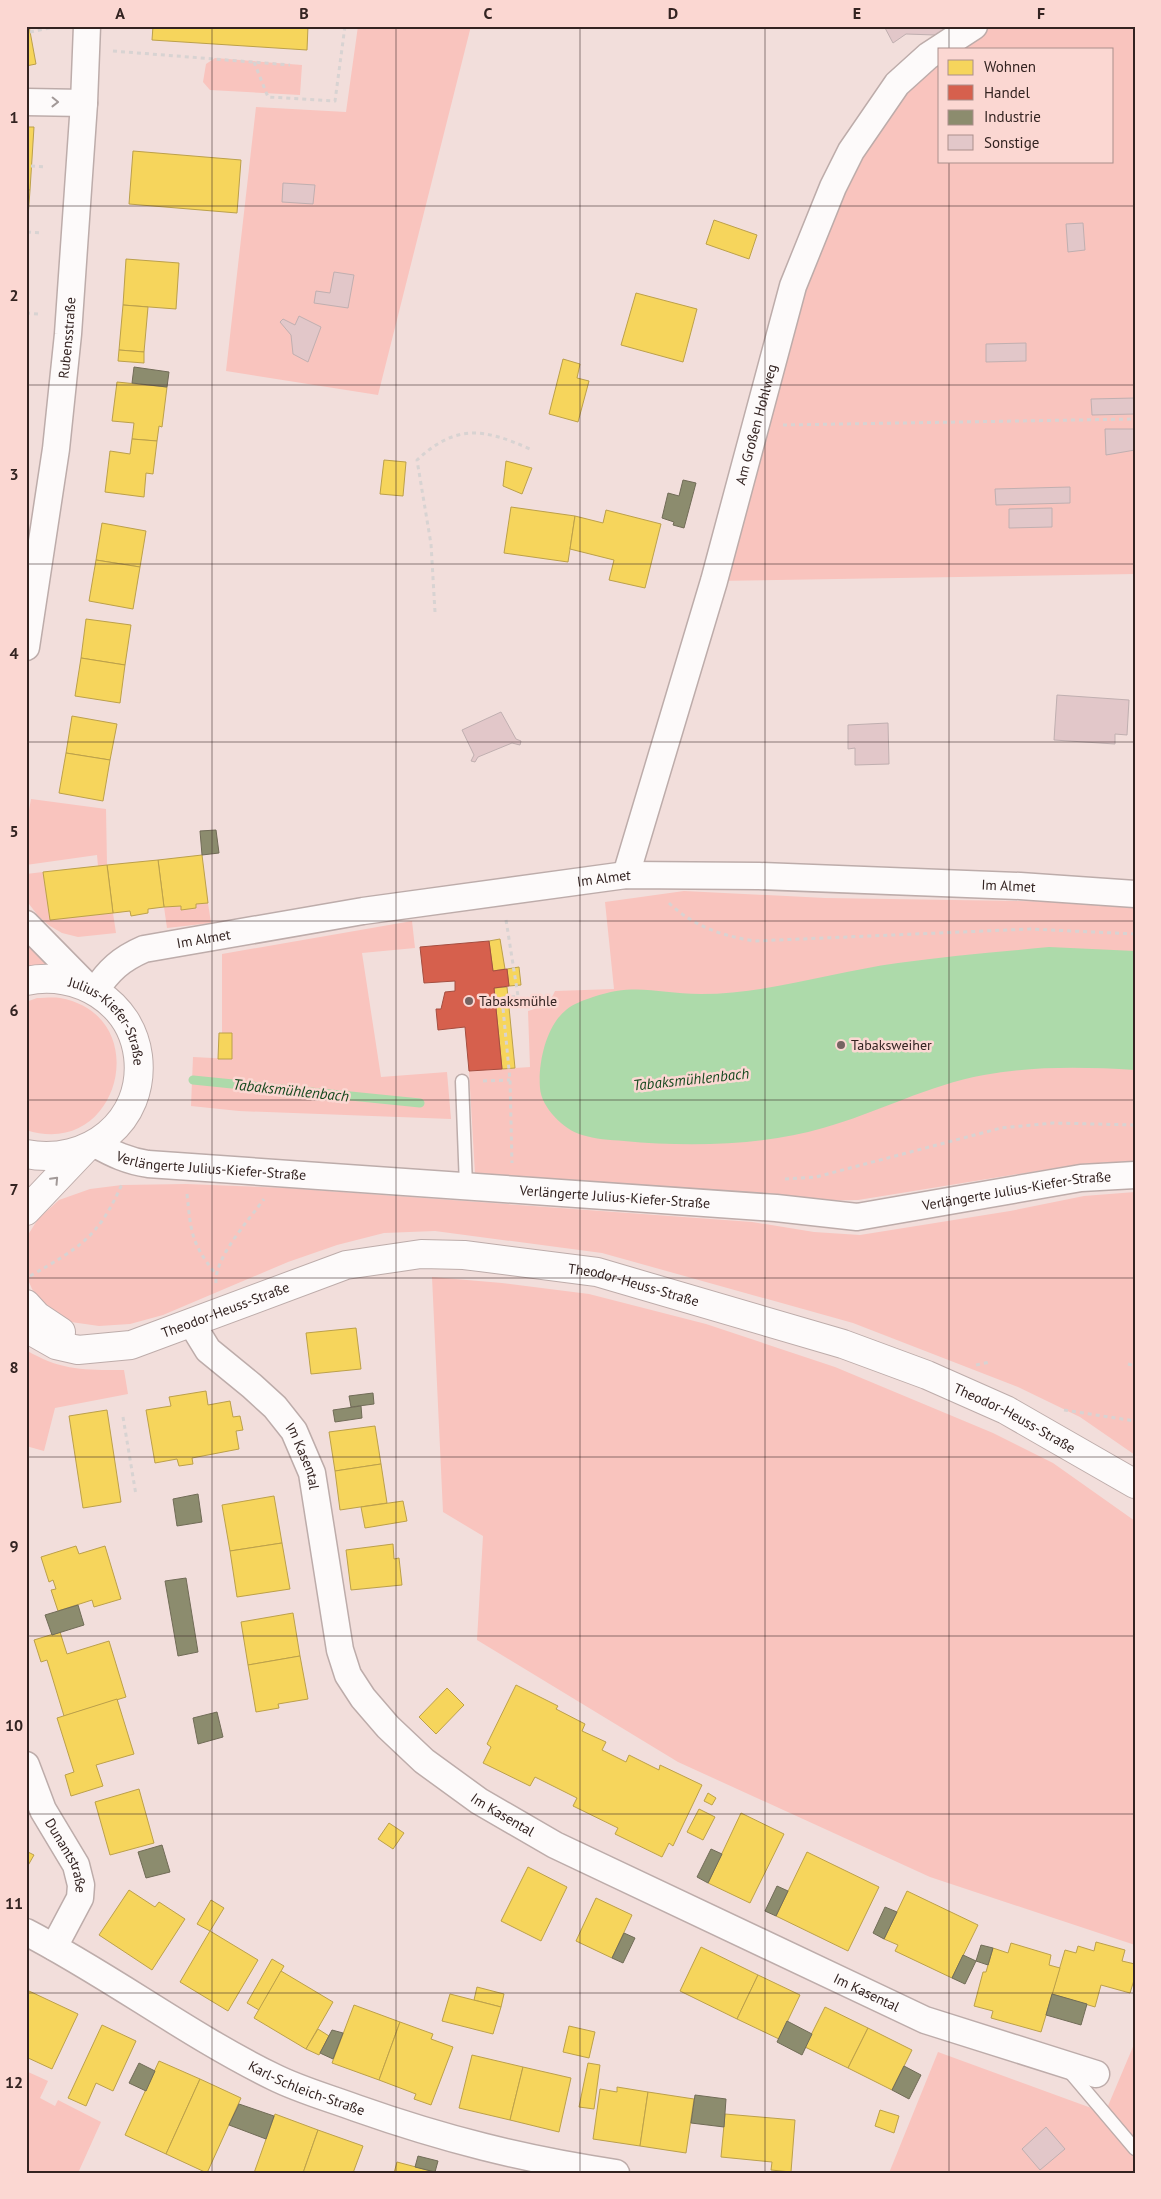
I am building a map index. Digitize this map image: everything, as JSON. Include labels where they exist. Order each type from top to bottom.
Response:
[{"type":"street","name":"Am Großen Hohlweg","points":[[940,48],[974,26]]},
{"type":"street","name":"Rubensstraße","points":[[26,647],[56,449],[68,334],[87,38]]},
{"type":"street","name":"Am Großen Hohlweg","points":[[626,875],[714,581],[793,286],[832,187],[851,151],[897,84],[938,49]]},
{"type":"street","points":[[26,102],[84,103]]},
{"type":"street","name":"Im Almet","points":[[91,988],[122,959],[144,949],[363,911],[626,875],[778,877],[1040,887],[1135,894]]},
{"type":"street","points":[[26,924],[91,988]]},
{"type":"street","name":"Julius-Kiefer-Straße","points":[[26,981],[58,978],[91,988],[119,1012],[130,1030],[138,1056],[138,1077],[133,1097],[124,1116],[112,1131],[90,1147],[64,1156],[43,1157],[26,1154]]},
{"type":"street","points":[[26,1211],[90,1147]]},
{"type":"street","name":"Verlängerte Julius-Kiefer-Straße","points":[[90,1147],[148,1164],[292,1172],[776,1208],[857,1217],[1081,1178],[1135,1174]]},
{"type":"street","name":"Theodor-Heuss-Straße","points":[[26,1328],[56,1345],[78,1350],[131,1345],[192,1324],[224,1310],[346,1265],[420,1254],[464,1255],[598,1272],[843,1344],[927,1375],[1006,1410],[1135,1484]]},
{"type":"street","name":"Theodor-Heuss-Straße","points":[[27,1291],[37,1316],[71,1336],[110,1348]]},
{"type":"street","name":"Im Kasental","points":[[192,1324],[208,1350],[258,1391],[294,1431],[312,1473],[340,1650],[348,1674],[363,1698],[388,1727],[424,1760],[479,1801],[555,1845],[650,1892],[925,2020],[1096,2074]]},
{"type":"street","name":"Dunantstraße","points":[[26,1765],[43,1810],[76,1865],[81,1885],[80,1898],[54,1947]]},
{"type":"street","name":"Karl-Schleich-Straße","points":[[26,1932],[54,1947],[214,2045],[276,2078],[409,2126],[471,2145],[546,2162],[616,2173]]},
{"type":"lane","points":[[462,1081],[466,1186]]},
{"type":"lane","points":[[1061,2062],[1111,2118],[1135,2149]]},
{"type":"path","points":[[254,62],[268,97],[336,101],[345,26]]},
{"type":"path","points":[[30,32],[56,27]]},
{"type":"path","points":[[87,38],[254,62],[290,65]]},
{"type":"path","points":[[31,166],[47,167]]},
{"type":"path","points":[[27,232],[43,234]]},
{"type":"path","points":[[26,313],[38,314]]},
{"type":"path","points":[[755,425],[1135,419]]},
{"type":"path","points":[[435,612],[430,544],[417,460],[442,440],[462,434],[500,436],[530,449]]},
{"type":"path","points":[[504,892],[505,913],[518,996],[502,998],[510,1080],[512,1166]]},
{"type":"path","points":[[667,901],[680,913],[702,927],[729,937],[755,940],[1030,928],[1135,934]]},
{"type":"path","points":[[488,1080],[510,1080]]},
{"type":"path","points":[[777,1180],[816,1177],[1001,1128],[1053,1123],[1135,1125]]},
{"type":"path","points":[[186,1184],[191,1233],[200,1254],[216,1273]]},
{"type":"path","points":[[27,1291],[67,1255],[86,1241],[102,1223],[122,1185]]},
{"type":"path","points":[[217,1292],[216,1273],[230,1247],[267,1194]]},
{"type":"path","points":[[1128,1364],[1135,1366]]},
{"type":"path","points":[[1071,1410],[1135,1422]]},
{"type":"path","points":[[123,1417],[136,1495]]},
{"type":"shaded area","points":[[358,26],[471,26],[378,395],[226,371],[256,107],[346,112]]},
{"type":"shaded area","points":[[974,26],[1135,26],[1135,574],[714,581],[759,408],[801,266],[832,190],[850,154],[871,119],[903,77],[938,50],[938,162],[1114,162],[1114,48],[940,48]]},
{"type":"shaded area","points":[[215,58],[302,65],[300,95],[210,90],[203,82],[206,64]]},
{"type":"shaded area","points":[[31,799],[106,809],[107,865],[98,866],[97,855],[26,865],[26,827]]},
{"type":"shaded area","points":[[43,872],[50,920],[113,913],[116,933],[78,937],[62,933],[39,917],[26,900],[26,874]]},
{"type":"shaded area","points":[[684,891],[825,898],[1089,902],[1135,906],[1135,1161],[1080,1164],[858,1200],[818,1201],[475,1174],[469,1071],[530,1067],[528,1011],[544,1004],[555,991],[614,989],[605,902]]},
{"type":"shaded area","points":[[208,903],[211,923],[167,928],[164,907],[181,906],[182,910],[196,908],[196,904]]},
{"type":"shaded area","points":[[412,921],[415,948],[362,953],[381,1077],[447,1072],[451,1119],[239,1111],[191,1106],[193,1057],[232,1059],[232,1033],[222,1033],[222,954]]},
{"type":"shaded area","points":[[26,946],[32,946],[50,968],[26,967]]},
{"type":"shaded area","points":[[37,998],[60,998],[90,1010],[108,1030],[116,1055],[114,1082],[103,1106],[84,1125],[58,1134],[26,1130],[26,1002]]},
{"type":"shaded area","points":[[186,1184],[286,1188],[752,1222],[814,1232],[860,1235],[1010,1211],[1084,1196],[1135,1192],[1135,1455],[1080,1417],[1018,1387],[853,1323],[602,1253],[435,1231],[384,1233],[337,1245],[288,1262],[163,1315],[130,1324],[99,1326],[71,1322],[48,1308],[32,1289],[26,1275],[26,1238],[38,1219],[59,1200],[90,1189],[122,1185]]},
{"type":"shaded area","points":[[432,1277],[502,1283],[589,1294],[706,1324],[835,1367],[993,1433],[1053,1463],[1135,1521],[1135,1945],[930,1877],[678,1762],[477,1640],[483,1536],[443,1512]]},
{"type":"shaded area","points":[[26,1350],[62,1366],[85,1369],[124,1370],[128,1394],[55,1408],[44,1451],[26,1446]]},
{"type":"shaded area","points":[[1135,2042],[1135,2173],[889,2173],[938,2052],[1105,2113]]},
{"type":"shaded area","points":[[26,2071],[48,2081],[40,2098],[55,2106],[58,2100],[101,2122],[78,2173],[26,2173]]},
{"type":"water","name":"Tabaksweiher","points":[[1049,947],[1135,951],[1135,1070],[1059,1068],[984,1075],[943,1085],[823,1128],[799,1134],[724,1144],[648,1143],[608,1140],[587,1136],[575,1132],[561,1123],[544,1103],[541,1095],[540,1068],[548,1035],[553,1025],[569,1008],[593,997],[635,989],[686,994],[726,993],[775,987],[898,963]]},
{"type":"building: Wohnen","points":[[26,26],[29,26],[36,64],[26,66]]},
{"type":"building: Wohnen","points":[[153,26],[308,26],[307,50],[152,40]]},
{"type":"building: Wohnen","points":[[26,127],[34,127],[30,190],[26,190]]},
{"type":"building: Wohnen","points":[[133,151],[241,160],[237,213],[129,204]]},
{"type":"building: Wohnen","points":[[26,190],[30,190],[26,245]]},
{"type":"building: Wohnen","points":[[714,220],[757,235],[749,259],[706,244]]},
{"type":"building: Wohnen","points":[[126,259],[179,263],[176,309],[123,305]]},
{"type":"building: Wohnen","points":[[636,293],[697,309],[683,362],[621,345]]},
{"type":"building: Wohnen","points":[[123,305],[148,307],[144,352],[119,350]]},
{"type":"building: Wohnen","points":[[119,350],[144,352],[144,363],[118,361]]},
{"type":"building: Wohnen","points":[[563,359],[580,364],[577,378],[589,381],[578,422],[549,414]]},
{"type":"building: Wohnen","points":[[117,382],[167,387],[162,427],[159,426],[157,441],[132,439],[134,423],[112,421]]},
{"type":"building: Wohnen","points":[[132,439],[157,441],[153,474],[146,473],[144,497],[105,492],[110,451],[130,454]]},
{"type":"building: Wohnen","points":[[384,460],[406,462],[403,496],[380,494]]},
{"type":"building: Wohnen","points":[[506,461],[532,468],[522,494],[503,486]]},
{"type":"building: Wohnen","points":[[511,507],[575,516],[568,562],[504,553]]},
{"type":"building: Wohnen","points":[[606,510],[661,524],[645,588],[609,580],[614,560],[570,549],[575,516],[603,523]]},
{"type":"building: Wohnen","points":[[102,523],[146,531],[140,567],[96,560]]},
{"type":"building: Wohnen","points":[[96,560],[140,567],[133,609],[89,601]]},
{"type":"building: Wohnen","points":[[86,619],[131,625],[125,665],[81,658]]},
{"type":"building: Wohnen","points":[[81,658],[125,665],[120,703],[75,696]]},
{"type":"building: Wohnen","points":[[72,716],[117,724],[110,760],[66,753]]},
{"type":"building: Wohnen","points":[[66,753],[110,760],[103,801],[59,793]]},
{"type":"building: Wohnen","points":[[202,855],[208,903],[196,904],[196,908],[181,910],[181,906],[164,907],[158,860]]},
{"type":"building: Wohnen","points":[[158,860],[164,907],[148,909],[148,913],[131,916],[130,911],[113,913],[107,865]]},
{"type":"building: Wohnen","points":[[107,865],[113,913],[50,920],[43,872]]},
{"type":"building: Wohnen","points":[[500,939],[505,969],[493,971],[489,941]]},
{"type":"building: Wohnen","points":[[519,967],[521,985],[509,986],[507,969]]},
{"type":"building: Wohnen","points":[[507,987],[515,1068],[502,1069],[494,988]]},
{"type":"building: Wohnen","points":[[219,1033],[232,1033],[232,1059],[218,1059]]},
{"type":"building: Wohnen","points":[[356,1328],[361,1369],[311,1374],[306,1333]]},
{"type":"building: Wohnen","points":[[206,1391],[208,1405],[230,1401],[233,1417],[240,1416],[243,1430],[236,1431],[239,1449],[192,1458],[193,1464],[179,1466],[177,1459],[155,1463],[146,1410],[171,1406],[169,1397]]},
{"type":"building: Wohnen","points":[[107,1410],[121,1502],[83,1508],[69,1416]]},
{"type":"building: Wohnen","points":[[375,1426],[381,1464],[335,1471],[329,1432]]},
{"type":"building: Wohnen","points":[[381,1464],[387,1503],[340,1510],[335,1471]]},
{"type":"building: Wohnen","points":[[274,1496],[282,1543],[230,1551],[222,1505]]},
{"type":"building: Wohnen","points":[[403,1501],[407,1521],[365,1528],[361,1507]]},
{"type":"building: Wohnen","points":[[282,1543],[290,1589],[237,1597],[230,1551]]},
{"type":"building: Wohnen","points":[[393,1544],[394,1559],[399,1558],[402,1585],[351,1590],[346,1550]]},
{"type":"building: Wohnen","points":[[76,1546],[79,1554],[105,1546],[121,1599],[94,1607],[92,1600],[58,1611],[51,1590],[56,1589],[53,1580],[49,1582],[41,1557]]},
{"type":"building: Wohnen","points":[[293,1613],[300,1656],[248,1665],[241,1622]]},
{"type":"building: Wohnen","points":[[60,1632],[67,1654],[109,1641],[126,1697],[64,1716],[47,1660],[41,1662],[34,1640]]},
{"type":"building: Wohnen","points":[[300,1656],[308,1699],[278,1704],[279,1708],[256,1712],[248,1665]]},
{"type":"building: Wohnen","points":[[516,1685],[558,1706],[556,1709],[585,1724],[582,1731],[606,1742],[602,1750],[626,1762],[629,1755],[659,1770],[660,1765],[702,1785],[673,1846],[669,1843],[662,1857],[615,1834],[618,1828],[573,1806],[577,1798],[535,1777],[530,1786],[483,1763],[491,1747],[487,1744]]},
{"type":"building: Wohnen","points":[[447,1688],[464,1705],[436,1734],[419,1717]]},
{"type":"building: Wohnen","points":[[117,1699],[134,1754],[96,1765],[103,1786],[71,1796],[65,1775],[74,1772],[57,1718]]},
{"type":"building: Wohnen","points":[[139,1789],[154,1843],[110,1855],[95,1802]]},
{"type":"building: Wohnen","points":[[708,1793],[716,1798],[712,1805],[704,1801]]},
{"type":"building: Wohnen","points":[[699,1809],[715,1817],[703,1840],[687,1832]]},
{"type":"building: Wohnen","points":[[741,1813],[784,1834],[750,1903],[708,1883]]},
{"type":"building: Wohnen","points":[[389,1823],[404,1833],[393,1849],[378,1839]]},
{"type":"building: Wohnen","points":[[26,1851],[34,1855],[26,1869]]},
{"type":"building: Wohnen","points":[[807,1852],[879,1887],[848,1951],[776,1916]]},
{"type":"building: Wohnen","points":[[528,1867],[567,1887],[541,1941],[501,1921]]},
{"type":"building: Wohnen","points":[[129,1890],[155,1907],[159,1902],[185,1919],[152,1970],[99,1935]]},
{"type":"building: Wohnen","points":[[907,1891],[978,1925],[952,1978],[895,1951],[898,1945],[884,1939]]},
{"type":"building: Wohnen","points":[[596,1898],[632,1915],[612,1958],[576,1941]]},
{"type":"building: Wohnen","points":[[211,1900],[224,1908],[210,1931],[197,1924]]},
{"type":"building: Wohnen","points":[[210,1931],[258,1960],[228,2011],[180,1982]]},
{"type":"building: Wohnen","points":[[1096,1942],[1125,1950],[1122,1961],[1135,1964],[1135,1977],[1130,1993],[1101,1985],[1095,2007],[1052,1994],[1065,1950],[1076,1953],[1078,1946],[1094,1951]]},
{"type":"building: Wohnen","points":[[1011,1943],[1051,1955],[1049,1965],[1060,1968],[1041,2032],[991,2018],[993,2011],[974,2006],[983,1972],[986,1972],[993,1948],[1008,1953]]},
{"type":"building: Wohnen","points":[[701,1947],[758,1975],[737,2019],[680,1991]]},
{"type":"building: Wohnen","points":[[272,1959],[284,1966],[259,2010],[247,2003]]},
{"type":"building: Wohnen","points":[[281,1971],[333,2002],[306,2049],[254,2018]]},
{"type":"building: Wohnen","points":[[758,1975],[800,1995],[779,2039],[737,2019]]},
{"type":"building: Wohnen","points":[[477,1987],[504,1994],[501,2007],[474,2000]]},
{"type":"building: Wohnen","points":[[29,1991],[78,2014],[52,2069],[26,2057],[26,1997]]},
{"type":"building: Wohnen","points":[[450,1994],[501,2007],[493,2034],[442,2021]]},
{"type":"building: Wohnen","points":[[354,2005],[400,2022],[379,2080],[332,2063]]},
{"type":"building: Wohnen","points":[[825,2007],[868,2028],[848,2068],[805,2047]]},
{"type":"building: Wohnen","points":[[400,2022],[433,2034],[431,2039],[453,2047],[431,2105],[414,2099],[416,2094],[379,2080]]},
{"type":"building: Wohnen","points":[[102,2025],[136,2041],[113,2091],[96,2083],[86,2106],[68,2098]]},
{"type":"building: Wohnen","points":[[569,2026],[595,2032],[589,2058],[563,2052]]},
{"type":"building: Wohnen","points":[[868,2028],[912,2050],[892,2090],[848,2068]]},
{"type":"building: Wohnen","points":[[318,2029],[329,2036],[319,2055],[306,2049]]},
{"type":"building: Wohnen","points":[[472,2055],[523,2067],[510,2120],[459,2108]]},
{"type":"building: Wohnen","points":[[159,2061],[200,2079],[166,2154],[125,2135]]},
{"type":"building: Wohnen","points":[[588,2063],[600,2065],[594,2109],[579,2107]]},
{"type":"building: Wohnen","points":[[523,2067],[571,2078],[559,2132],[510,2120]]},
{"type":"building: Wohnen","points":[[200,2079],[241,2098],[207,2173],[166,2154]]},
{"type":"building: Wohnen","points":[[617,2087],[648,2092],[640,2146],[593,2139],[600,2089],[617,2092]]},
{"type":"building: Wohnen","points":[[648,2092],[694,2099],[686,2153],[640,2146]]},
{"type":"building: Wohnen","points":[[880,2110],[899,2116],[894,2133],[875,2126]]},
{"type":"building: Wohnen","points":[[275,2114],[318,2130],[303,2173],[254,2173]]},
{"type":"building: Wohnen","points":[[725,2114],[795,2120],[791,2172],[771,2170],[772,2162],[721,2157]]},
{"type":"building: Wohnen","points":[[318,2130],[363,2146],[353,2173],[303,2173]]},
{"type":"building: Wohnen","points":[[397,2162],[435,2172],[435,2173],[394,2173]]},
{"type":"building: Handel","name":"Tabaksmühle","points":[[489,941],[493,971],[507,969],[509,986],[494,988],[502,1069],[469,1071],[465,1027],[438,1030],[436,1009],[441,1009],[445,992],[455,991],[455,981],[424,983],[420,947]]},
{"type":"building: Industrie","points":[[134,367],[169,372],[167,387],[132,383]]},
{"type":"building: Industrie","points":[[683,480],[696,483],[684,528],[673,525],[674,522],[662,518],[668,493],[679,496]]},
{"type":"building: Industrie","points":[[216,830],[219,853],[202,855],[200,831]]},
{"type":"building: Industrie","points":[[373,1393],[374,1404],[351,1407],[349,1396]]},
{"type":"building: Industrie","points":[[361,1406],[362,1418],[335,1422],[333,1410]]},
{"type":"building: Industrie","points":[[198,1494],[202,1522],[177,1526],[173,1499]]},
{"type":"building: Industrie","points":[[186,1578],[198,1652],[178,1656],[165,1581]]},
{"type":"building: Industrie","points":[[78,1605],[84,1625],[52,1635],[45,1615]]},
{"type":"building: Industrie","points":[[217,1712],[223,1737],[198,1744],[193,1718]]},
{"type":"building: Industrie","points":[[162,1845],[170,1872],[146,1878],[138,1852]]},
{"type":"building: Industrie","points":[[711,1849],[722,1854],[708,1883],[697,1877]]},
{"type":"building: Industrie","points":[[777,1886],[788,1891],[776,1916],[765,1911]]},
{"type":"building: Industrie","points":[[885,1907],[897,1912],[884,1939],[873,1933]]},
{"type":"building: Industrie","points":[[624,1933],[635,1938],[623,1963],[612,1958]]},
{"type":"building: Industrie","points":[[981,1945],[993,1948],[988,1965],[976,1961]]},
{"type":"building: Industrie","points":[[963,1955],[976,1961],[965,1984],[952,1978]]},
{"type":"building: Industrie","points":[[1052,1994],[1087,2004],[1081,2025],[1046,2015]]},
{"type":"building: Industrie","points":[[787,2021],[812,2034],[802,2055],[777,2042]]},
{"type":"building: Industrie","points":[[332,2030],[343,2033],[333,2059],[320,2053]]},
{"type":"building: Industrie","points":[[139,2063],[155,2071],[146,2091],[129,2083]]},
{"type":"building: Industrie","points":[[904,2066],[921,2075],[909,2099],[892,2090]]},
{"type":"building: Industrie","points":[[695,2095],[726,2099],[724,2127],[691,2123]]},
{"type":"building: Industrie","points":[[239,2104],[274,2116],[266,2139],[229,2125]]},
{"type":"building: Industrie","points":[[418,2156],[438,2161],[435,2172],[415,2167]]},
{"type":"building: Sonstige","points":[[884,26],[941,26],[945,33],[943,38],[935,35],[906,34],[893,43]]},
{"type":"building: Sonstige","points":[[283,183],[315,185],[313,204],[282,202]]},
{"type":"building: Sonstige","points":[[1083,223],[1085,250],[1068,252],[1066,224]]},
{"type":"building: Sonstige","points":[[334,272],[354,275],[348,308],[314,303],[316,291],[330,293]]},
{"type":"building: Sonstige","points":[[299,316],[321,327],[308,362],[293,354],[291,335],[280,322],[283,319],[295,325]]},
{"type":"building: Sonstige","points":[[1026,343],[1026,361],[986,362],[986,344]]},
{"type":"building: Sonstige","points":[[1135,398],[1135,414],[1092,415],[1091,399]]},
{"type":"building: Sonstige","points":[[1105,429],[1135,429],[1135,450],[1106,455]]},
{"type":"building: Sonstige","points":[[1070,487],[1070,503],[996,505],[995,489]]},
{"type":"building: Sonstige","points":[[1052,508],[1052,527],[1009,528],[1009,509]]},
{"type":"building: Sonstige","points":[[1057,695],[1129,700],[1127,735],[1115,734],[1115,744],[1054,740]]},
{"type":"building: Sonstige","points":[[501,712],[516,739],[521,741],[520,745],[512,743],[478,757],[475,762],[471,761],[474,755],[462,730]]},
{"type":"building: Sonstige","points":[[888,723],[889,764],[855,765],[855,748],[848,749],[848,725]]},
{"type":"building: Sonstige","points":[[1046,2127],[1065,2149],[1040,2170],[1022,2149]]},
{"type":"waterway","name":"Tabaksmühlenbach","points":[[193,1080],[420,1103]]},
{"type":"place","name":"Tabaksmühle","points":[[469,1001]]},
{"type":"place","name":"Tabaksweiher","points":[[841,1045]]}]
